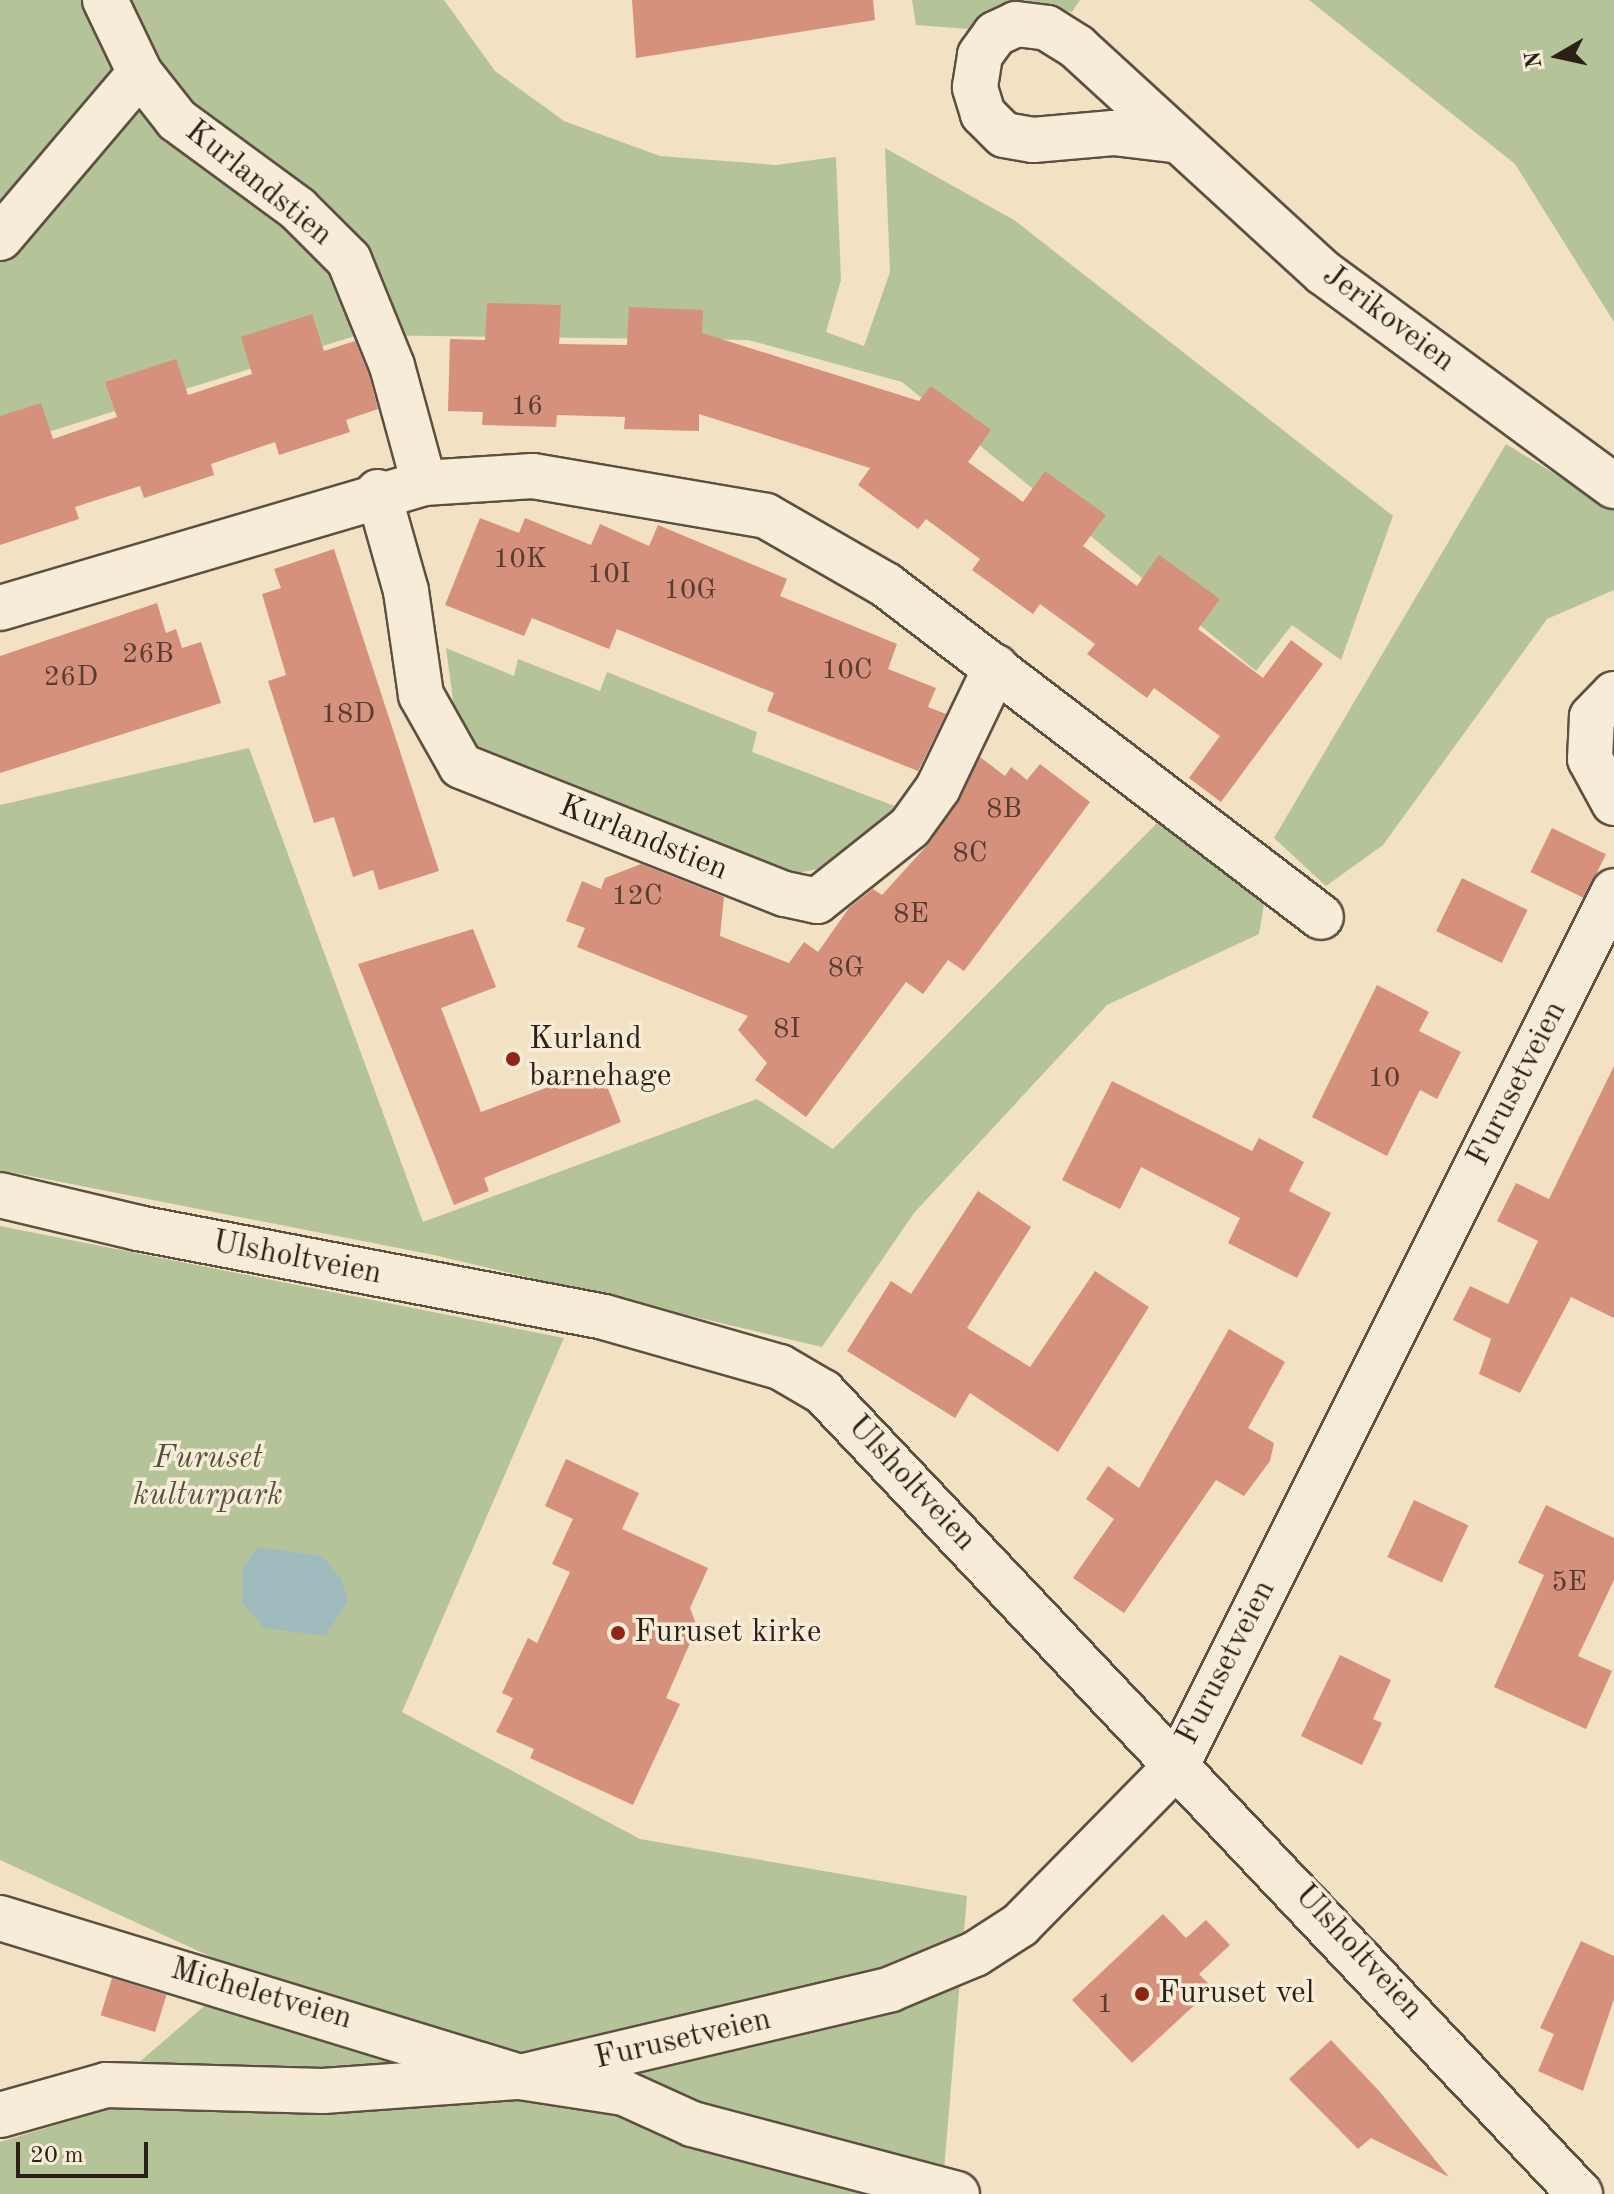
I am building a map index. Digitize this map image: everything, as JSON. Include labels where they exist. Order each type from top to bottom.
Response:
[{"type":"street","name":"Kurlandstien","points":[[105,0],[140,73],[177,120],[298,209],[349,260],[392,366],[424,483]]},
{"type":"street","points":[[0,238],[140,73]]},
{"type":"street","name":"Jerikoveien","points":[[1172,140],[1324,273],[1614,486]]},
{"type":"street","points":[[0,608],[378,492],[424,483],[533,476],[766,516],[822,542],[996,667],[1321,917]]},
{"type":"street","name":"Kurlandstien","points":[[378,492],[406,591],[421,695],[461,766],[785,894],[817,901],[910,827],[938,788],[996,667]]},
{"type":"street","points":[[1614,694],[1592,717],[1590,759],[1614,803]]},
{"type":"street","name":"Furusetveien","points":[[520,2077],[798,2014],[910,1982],[975,1954],[1020,1925],[1177,1765],[1614,891]]},
{"type":"street","name":"Ulsholtveien","points":[[0,1195],[138,1228],[604,1317],[780,1367],[823,1392],[1580,2194]]},
{"type":"street","name":"Micheletveien","points":[[0,1918],[520,2077],[624,2093],[692,2124],[957,2194]]},
{"type":"street","name":"Micheletveien","points":[[0,2115],[106,2085],[323,2091],[520,2077]]},
{"type":"green space","points":[[0,0],[444,0],[495,71],[564,121],[660,156],[776,165],[836,157],[841,280],[826,332],[864,346],[890,272],[885,148],[1014,220],[1393,516],[1341,660],[1292,625],[1256,671],[902,382],[748,340],[358,335],[0,447]]},
{"type":"green space","points":[[912,0],[1080,0],[1072,12],[1011,3],[968,29],[916,25]]},
{"type":"green space","points":[[1309,0],[1614,0],[1614,322],[1515,164]]},
{"type":"green space","points":[[1506,444],[1614,510],[1614,590],[1547,619],[1383,845],[1326,886],[1274,838]]},
{"type":"green space","points":[[446,648],[514,676],[518,659],[600,691],[607,672],[757,732],[752,752],[900,808],[832,866],[788,875],[480,753],[456,722]]},
{"type":"green space","points":[[249,748],[423,1222],[757,1099],[833,1149],[1170,810],[1266,893],[1259,934],[1107,1005],[914,1213],[822,1347],[434,1255],[0,1170],[0,805]]},
{"type":"green space","name":"Furuset kulturpark","points":[[0,1226],[564,1338],[402,1712],[640,1839],[967,1896],[942,2194],[0,2194],[0,2142],[72,2120],[244,1972],[0,1860]]},
{"type":"water","points":[[257,1547],[322,1556],[342,1580],[348,1602],[325,1636],[264,1628],[242,1603],[242,1570]]},
{"type":"building","points":[[632,0],[873,0],[875,20],[636,58]]},
{"type":"building","points":[[487,303],[561,305],[559,344],[627,345],[629,307],[703,310],[702,333],[919,401],[931,386],[991,430],[968,462],[1023,502],[1045,471],[1106,515],[1083,546],[1137,586],[1159,555],[1220,599],[1198,629],[1263,678],[1291,640],[1323,664],[1221,802],[1189,778],[1220,736],[1154,688],[1147,698],[1087,654],[1095,644],[1040,604],[1033,614],[972,570],[980,559],[926,519],[918,529],[858,485],[870,468],[699,414],[699,431],[624,429],[625,417],[557,415],[556,427],[482,425],[483,412],[448,411],[450,339],[485,340]]},
{"type":"building","points":[[312,314],[324,351],[355,341],[369,375],[378,409],[346,420],[350,432],[279,455],[275,442],[211,464],[214,475],[144,498],[140,486],[75,507],[79,519],[0,545],[0,416],[41,403],[53,439],[117,417],[105,382],[176,359],[188,395],[252,374],[241,337]]},
{"type":"building","points":[[480,518],[519,533],[525,518],[591,545],[600,524],[649,546],[658,525],[787,579],[780,596],[897,644],[888,669],[936,688],[928,707],[946,714],[918,771],[767,711],[774,693],[617,629],[609,649],[532,618],[524,636],[445,605]]},
{"type":"building","points":[[334,549],[439,871],[379,890],[373,870],[353,877],[334,817],[314,823],[268,681],[286,675],[262,594],[281,588],[274,569]]},
{"type":"building","points":[[157,603],[166,633],[176,629],[182,648],[201,642],[221,703],[0,773],[0,656]]},
{"type":"building","points":[[980,757],[1005,776],[1011,767],[1027,780],[1040,764],[1090,802],[964,971],[948,960],[923,994],[906,982],[806,1117],[755,1080],[767,1063],[738,1030],[748,1016],[577,947],[585,928],[566,921],[582,881],[601,889],[605,878],[641,864],[724,897],[720,936],[789,963],[804,942],[818,952],[849,908],[873,889],[882,895],[930,842]]},
{"type":"building","points":[[1552,828],[1606,854],[1584,898],[1531,872]]},
{"type":"building","points":[[1462,878],[1528,910],[1502,963],[1436,931]]},
{"type":"building","points":[[473,929],[496,987],[441,1008],[481,1112],[600,1068],[621,1122],[484,1178],[489,1191],[454,1205],[358,964]]},
{"type":"building","points":[[1377,985],[1429,1012],[1419,1031],[1461,1052],[1437,1099],[1420,1090],[1387,1156],[1312,1117]]},
{"type":"building","points":[[1614,1066],[1614,1318],[1571,1297],[1520,1393],[1479,1374],[1491,1339],[1453,1320],[1470,1286],[1508,1304],[1538,1241],[1497,1221],[1516,1183],[1549,1199]]},
{"type":"building","points":[[1112,1081],[1252,1151],[1259,1138],[1304,1162],[1289,1191],[1331,1213],[1297,1278],[1228,1243],[1240,1218],[1141,1167],[1120,1209],[1062,1180]]},
{"type":"building","points":[[978,1191],[1031,1227],[967,1328],[1030,1367],[1095,1271],[1149,1307],[1058,1452],[970,1393],[955,1418],[847,1351],[891,1281],[911,1294]]},
{"type":"building","points":[[1229,1329],[1285,1362],[1248,1428],[1274,1443],[1270,1461],[1244,1496],[1216,1480],[1124,1613],[1073,1578],[1114,1519],[1086,1499],[1108,1466],[1139,1488]]},
{"type":"building","name":"Furuset kirke","points":[[566,1459],[639,1493],[622,1529],[708,1568],[690,1608],[697,1627],[666,1698],[680,1704],[633,1805],[530,1758],[534,1749],[496,1732],[513,1698],[502,1693],[528,1638],[537,1643],[570,1572],[552,1564],[573,1519],[545,1506]]},
{"type":"building","points":[[1414,1500],[1468,1525],[1442,1582],[1387,1557]]},
{"type":"building","points":[[1546,1505],[1614,1538],[1614,1580],[1578,1656],[1612,1671],[1586,1729],[1494,1687],[1544,1575],[1518,1563]]},
{"type":"building","points":[[1340,1655],[1391,1680],[1373,1719],[1382,1723],[1362,1765],[1301,1736]]},
{"type":"building","name":"Furuset vel","points":[[1163,1914],[1186,1938],[1206,1920],[1230,1945],[1199,1974],[1213,1988],[1132,2063],[1072,2000]]},
{"type":"building","points":[[1581,1941],[1614,1956],[1614,1999],[1583,2091],[1538,2071],[1554,2034],[1540,2028]]},
{"type":"building","points":[[112,1978],[167,1995],[155,2032],[101,2015]]},
{"type":"building","points":[[1331,2040],[1380,2092],[1449,2177],[1371,2138],[1358,2149],[1289,2079]]},
{"type":"place","name":"Kurland barnehage","points":[[513,1059]]},
{"type":"place","name":"Furuset kirke","points":[[618,1633]]},
{"type":"place","name":"Furuset vel","points":[[1142,1994]]}]
